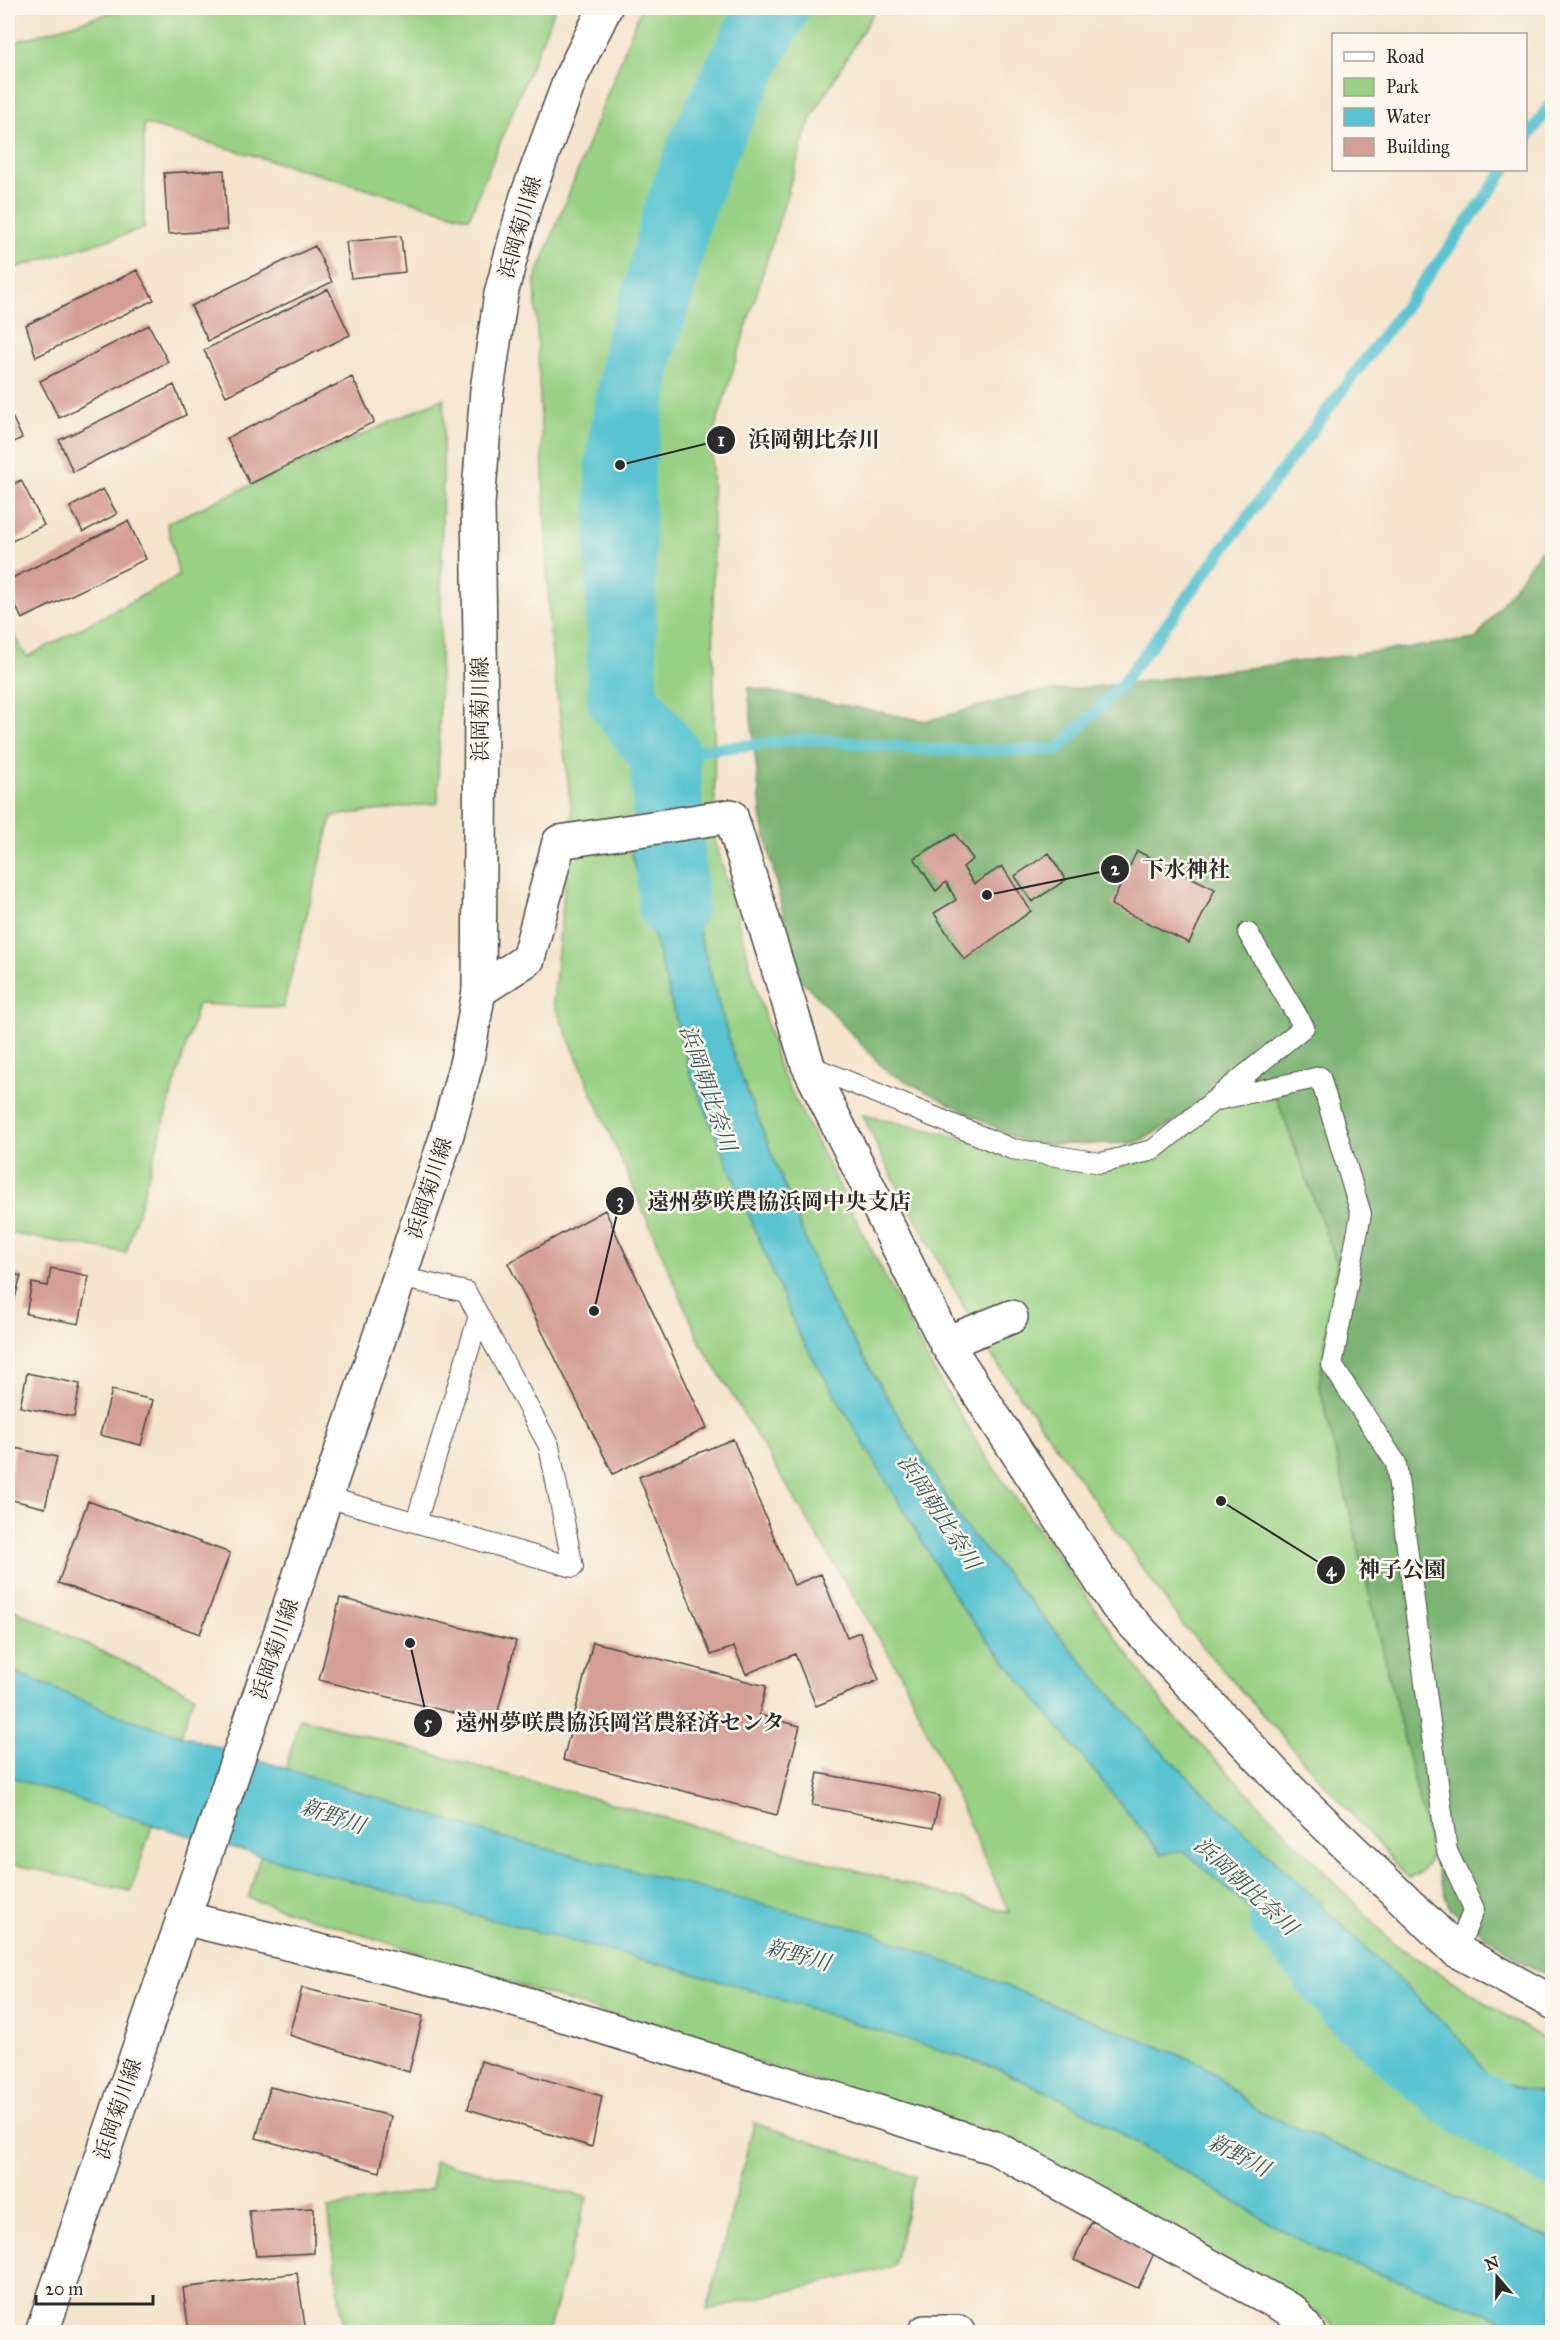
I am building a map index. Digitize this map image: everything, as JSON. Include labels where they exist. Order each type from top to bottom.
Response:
[{"type":"street","name":"浜岡菊川線","points":[[42,2332],[262,1688],[446,1138],[467,1060],[479,991],[481,711],[478,504],[487,390],[501,294],[526,199],[572,77],[605,8]]},
{"type":"street","points":[[479,991],[528,959],[559,842],[731,816],[808,1065],[946,1343],[1117,1606],[1292,1792],[1457,1951],[1552,2002]]},
{"type":"street","points":[[946,1343],[1011,1317]]},
{"type":"street","points":[[186,1910],[485,1991],[995,2148],[1294,2312],[1308,2332]]},
{"type":"street","points":[[925,2332],[958,2332]]},
{"type":"lane","points":[[808,1065],[1012,1149],[1101,1163],[1153,1150],[1304,1027],[1248,933]]},
{"type":"lane","points":[[1212,1101],[1320,1077],[1361,1214],[1332,1365],[1396,1463],[1447,1851],[1474,1909],[1457,1951]]},
{"type":"lane","points":[[326,1497],[573,1567],[549,1446],[466,1292],[399,1277]]},
{"type":"lane","points":[[416,1522],[479,1316]]},
{"type":"green space","points":[[125,8],[555,8],[469,218],[144,124],[144,229],[8,270],[8,44]]},
{"type":"green space","points":[[641,8],[876,8],[809,122],[712,439],[715,839],[779,1068],[928,1361],[984,1454],[1168,1710],[1394,1944],[1552,2045],[1552,2332],[1340,2332],[1326,2318],[1155,2225],[944,2122],[248,1898],[300,1718],[1009,1912],[902,1676],[700,1342],[553,1002],[572,814],[550,638],[535,280]]},
{"type":"green space","points":[[444,398],[438,803],[332,816],[283,1008],[198,1004],[126,1253],[8,1233],[8,624],[27,657],[179,576],[167,523]]},
{"type":"green space","points":[[1552,535],[1552,1977],[1523,1963],[1449,1908],[1432,1855],[1319,1384],[1337,1263],[1277,1098],[1213,1101],[1136,1143],[1029,1145],[886,1071],[797,975],[762,820],[748,687],[926,721],[1029,693],[1122,684],[1476,639]]},
{"type":"green space","points":[[1276,1097],[1337,1263],[1319,1384],[1432,1855],[1421,1872],[1409,1879],[1183,1625],[987,1349],[883,1159],[863,1115],[1012,1149],[1101,1163],[1153,1150],[1213,1101]]},
{"type":"green space","points":[[8,1607],[194,1695],[131,1891],[8,1863]]},
{"type":"green space","points":[[754,2123],[915,2176],[894,2266],[707,2310]]},
{"type":"green space","points":[[434,2161],[587,2197],[548,2332],[344,2332],[328,2208],[432,2189]]},
{"type":"water","points":[[673,842],[735,1060],[829,1299],[962,1523],[1149,1739],[1461,2040],[1493,2081],[1552,2095],[1552,2148],[1541,2145],[1439,2071],[1183,1850],[1161,1854],[961,1607],[798,1333],[690,1073],[630,847]]},
{"type":"water","name":"新野川","points":[[8,1669],[120,1716],[498,1836],[874,1933],[1202,2064],[1258,2111],[1552,2239],[1552,2332],[1537,2332],[1331,2256],[1282,2230],[1070,2103],[996,2068],[722,1981],[418,1900],[156,1826],[8,1776]]},
{"type":"building","points":[[224,170],[227,230],[168,234],[164,173]]},
{"type":"building","points":[[401,236],[405,272],[351,278],[346,242]]},
{"type":"building","points":[[315,246],[332,282],[208,341],[191,306]]},
{"type":"building","points":[[137,270],[154,300],[36,357],[26,325]]},
{"type":"building","points":[[328,289],[350,335],[226,396],[204,350]]},
{"type":"building","points":[[149,325],[168,362],[59,418],[40,381]]},
{"type":"building","points":[[352,377],[374,422],[250,484],[227,438]]},
{"type":"building","points":[[174,385],[186,415],[73,472],[59,440]]},
{"type":"building","points":[[8,408],[22,438],[8,445]]},
{"type":"building","points":[[21,480],[44,525],[8,543],[8,487]]},
{"type":"building","points":[[103,489],[117,514],[83,532],[70,507]]},
{"type":"building","points":[[128,521],[146,559],[22,619],[8,590],[8,580]]},
{"type":"building","points":[[955,834],[973,859],[963,867],[974,884],[1002,866],[1031,911],[964,960],[934,913],[956,900],[946,882],[936,891],[914,858]]},
{"type":"building","points":[[1137,851],[1215,889],[1189,943],[1111,905]]},
{"type":"building","points":[[1049,853],[1066,880],[1032,902],[1015,876]]},
{"type":"building","points":[[605,1210],[707,1428],[613,1474],[508,1263]]},
{"type":"building","points":[[51,1268],[89,1276],[79,1324],[26,1314],[32,1283],[48,1286]]},
{"type":"building","points":[[8,1273],[21,1276],[8,1323]]},
{"type":"building","points":[[27,1373],[80,1384],[74,1417],[20,1407]]},
{"type":"building","points":[[112,1390],[153,1400],[141,1445],[100,1435]]},
{"type":"building","points":[[733,1439],[794,1585],[821,1574],[847,1637],[860,1632],[879,1680],[816,1706],[795,1654],[746,1674],[734,1647],[711,1655],[639,1477]]},
{"type":"building","points":[[15,1448],[57,1457],[45,1508],[8,1499],[8,1485]]},
{"type":"building","points":[[88,1501],[230,1553],[200,1634],[58,1583]]},
{"type":"building","points":[[340,1598],[516,1641],[495,1723],[319,1680]]},
{"type":"building","points":[[593,1642],[766,1686],[759,1715],[800,1726],[777,1815],[563,1760]]},
{"type":"building","points":[[818,1773],[940,1796],[933,1828],[812,1805]]},
{"type":"building","points":[[302,1988],[423,2016],[409,2072],[289,2035]]},
{"type":"building","points":[[481,2061],[602,2096],[592,2147],[468,2109]]},
{"type":"building","points":[[270,2087],[391,2116],[380,2172],[256,2138]]},
{"type":"building","points":[[314,2208],[314,2253],[256,2256],[249,2211]]},
{"type":"building","points":[[1092,2221],[1156,2249],[1138,2288],[1074,2260]]},
{"type":"building","points":[[297,2273],[306,2332],[189,2332],[183,2288]]},
{"type":"waterway","name":"浜岡朝比奈川","points":[[673,905],[665,754],[622,699],[620,465],[639,350],[660,286],[676,220],[703,147],[756,39],[774,8]]},
{"type":"waterway","points":[[1527,139],[1552,102]]},
{"type":"waterway","points":[[665,754],[807,739],[934,750],[1058,750],[1122,684],[1504,171]]},
{"type":"waterway","name":"浜岡朝比奈川","points":[[1284,1918],[1354,2004],[1454,2092],[1552,2152]]},
{"type":"place","name":"浜岡朝比奈川","points":[[620,465]]},
{"type":"place","name":"下水神社","points":[[987,895]]},
{"type":"place","name":"遠州夢咲農協浜岡中央支店","points":[[594,1311]]},
{"type":"place","name":"神子公園","points":[[1221,1501]]},
{"type":"place","name":"遠州夢咲農協浜岡営農経済センタ","points":[[410,1643]]}]
